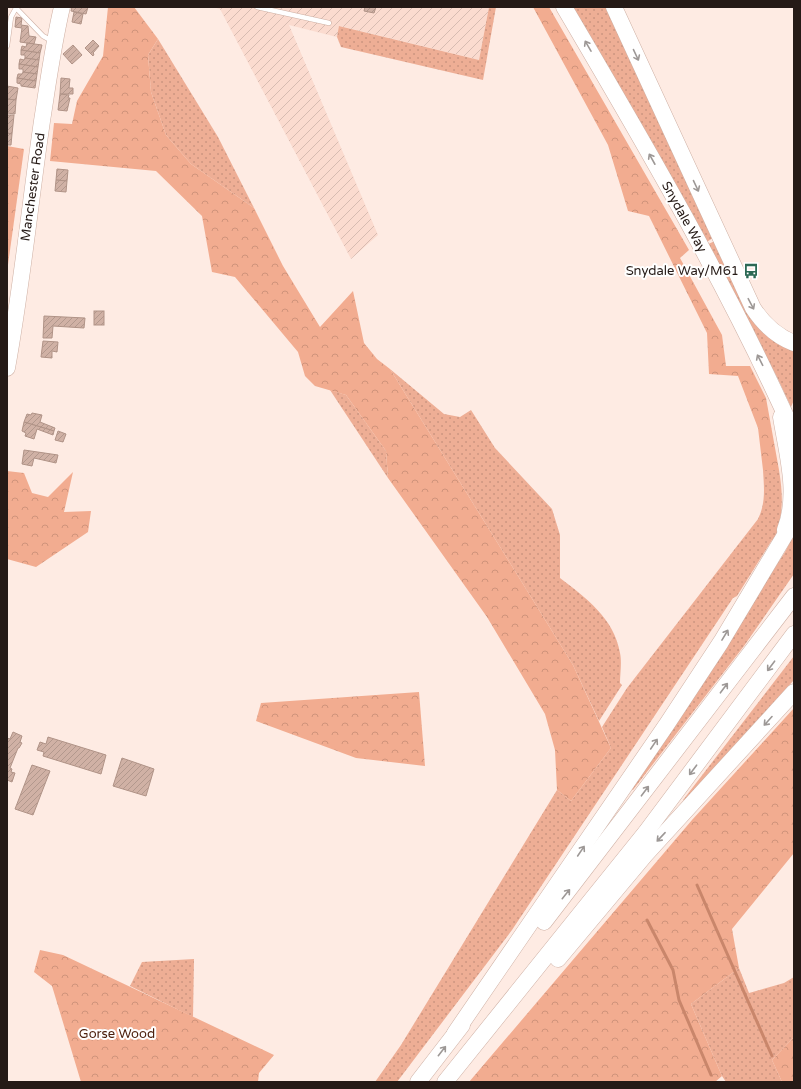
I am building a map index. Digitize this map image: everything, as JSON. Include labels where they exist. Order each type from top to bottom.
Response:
[{"type":"highway","name":"Manchester Road","points":[[7,368],[19,299],[29,215],[54,42],[62,7]]},
{"type":"highway","name":"Snydale Way","points":[[564,7],[671,193],[737,315],[774,388],[794,434]]},
{"type":"highway","name":"Snydale Way","points":[[614,7],[745,292],[762,321],[782,338],[794,343]]},
{"type":"highway","points":[[774,388],[781,419],[792,492],[790,512],[782,540]]},
{"type":"highway","points":[[455,1033],[667,724],[721,642],[794,520]]},
{"type":"highway","points":[[418,1082],[455,1033],[587,868],[794,596]]},
{"type":"highway","points":[[445,1082],[646,832],[794,634]]},
{"type":"highway","points":[[452,1082],[645,855],[794,692]]},
{"type":"lane","points":[[257,7],[329,23]]},
{"type":"lane","points":[[7,46],[11,17],[16,8],[43,36],[54,42]]},
{"type":"shaded area","points":[[213,7],[489,7],[479,60],[340,26],[337,37],[289,25],[378,235],[351,259],[220,9]]},
{"type":"shaded area","points":[[489,7],[496,7],[483,80],[341,47],[337,37],[339,26],[479,60]]},
{"type":"shaded area","points":[[570,7],[608,7],[713,238],[705,243]]},
{"type":"shaded area","points":[[158,39],[218,137],[254,208],[191,164],[166,135],[151,92],[148,55]]},
{"type":"shaded area","points":[[715,241],[749,311],[794,350],[794,400],[791,407],[777,377],[706,245]]},
{"type":"shaded area","points":[[390,369],[444,414],[460,417],[471,410],[495,448],[552,509],[560,535],[560,578],[580,593],[598,610],[612,629],[620,653],[620,683],[622,685],[599,721],[573,665]]},
{"type":"shaded area","points":[[330,390],[346,395],[386,451],[388,478]]},
{"type":"shaded area","points":[[763,470],[779,470],[782,506],[776,542],[772,540],[737,596],[733,598],[512,930],[397,1082],[375,1082],[401,1045],[557,790],[571,801],[611,748],[602,727],[627,688],[758,519],[761,513],[763,501]]},
{"type":"shaded area","points":[[794,534],[794,574],[744,646],[633,790],[631,789],[785,552]]},
{"type":"shaded area","points":[[794,656],[794,680],[685,800],[683,800]]},
{"type":"shaded area","points":[[194,959],[193,1017],[130,986],[142,962]]},
{"type":"shaded area","points":[[739,968],[749,993],[784,983],[794,977],[794,1037],[772,1060],[782,1082],[726,1082],[691,1004]]},
{"type":"green space","points":[[108,7],[134,7],[158,39],[148,55],[151,92],[166,135],[191,164],[254,208],[283,266],[320,327],[353,291],[364,343],[377,359],[390,369],[573,665],[611,748],[571,801],[557,790],[555,750],[545,714],[487,617],[388,478],[386,451],[346,395],[315,386],[305,376],[298,352],[235,277],[212,272],[202,216],[156,171],[50,161],[54,123],[72,124],[77,101],[103,56]]},
{"type":"green space","points":[[533,7],[549,7],[689,250],[680,258],[722,335],[726,366],[750,366],[766,398],[779,470],[763,470],[758,428],[738,376],[709,374],[707,333],[649,216],[628,211],[608,145]]},
{"type":"green space","points":[[7,146],[24,149],[7,272]]},
{"type":"green space","points":[[7,471],[24,473],[32,493],[48,497],[73,472],[64,512],[91,511],[88,532],[36,567],[7,559]]},
{"type":"green space","points":[[419,692],[425,766],[356,758],[256,721],[261,703]]},
{"type":"green space","points":[[794,708],[794,853],[732,929],[739,968],[691,1004],[722,1076],[715,1082],[469,1082],[692,820]]},
{"type":"green space","name":"Gorse Wood","points":[[40,950],[63,955],[274,1055],[259,1073],[258,1082],[81,1082],[52,986],[34,972]]},
{"type":"green space","points":[[794,1037],[794,1082],[782,1082],[772,1060]]},
{"type":"building","points":[[72,7],[88,7],[86,14],[71,11]]},
{"type":"building","points":[[365,7],[376,7],[374,13],[364,11]]},
{"type":"building","points":[[74,12],[83,14],[81,24],[72,22]]},
{"type":"building","points":[[16,17],[22,18],[21,25],[28,26],[29,36],[36,37],[34,44],[20,42],[22,28],[15,27]]},
{"type":"building","points":[[93,40],[99,46],[93,53],[93,56],[85,48]]},
{"type":"building","points":[[27,43],[42,45],[40,53],[21,50],[22,46],[26,47]]},
{"type":"building","points":[[73,45],[82,55],[72,64],[63,54]]},
{"type":"building","points":[[21,50],[40,53],[39,60],[25,58],[25,55],[21,55]]},
{"type":"building","points":[[25,58],[39,60],[38,67],[19,64],[20,59],[24,60]]},
{"type":"building","points":[[19,64],[38,67],[37,74],[23,72],[23,69],[19,69]]},
{"type":"building","points":[[23,72],[37,74],[36,81],[17,78],[18,74],[22,74]]},
{"type":"building","points":[[17,78],[36,81],[35,88],[21,86],[21,84],[17,83]]},
{"type":"building","points":[[61,78],[70,79],[69,88],[73,88],[73,94],[60,94]]},
{"type":"building","points":[[7,86],[18,88],[16,100],[7,99]]},
{"type":"building","points":[[60,94],[69,95],[68,98],[70,98],[67,111],[58,110]]},
{"type":"building","points":[[7,99],[16,100],[15,114],[7,113]]},
{"type":"building","points":[[7,115],[14,115],[12,134],[7,133]]},
{"type":"building","points":[[7,133],[12,134],[11,145],[7,145]]},
{"type":"building","points":[[57,169],[68,170],[67,181],[56,180]]},
{"type":"building","points":[[56,180],[67,181],[66,192],[55,191]]},
{"type":"building","points":[[94,311],[104,311],[104,325],[94,325]]},
{"type":"building","points":[[44,316],[85,318],[84,328],[53,326],[52,338],[43,338]]},
{"type":"building","points":[[43,341],[58,342],[57,352],[52,351],[52,358],[41,357]]},
{"type":"building","points":[[32,413],[42,415],[40,422],[55,428],[54,431],[24,422],[27,414],[31,415]]},
{"type":"building","points":[[24,422],[54,431],[53,435],[37,429],[34,439],[25,436],[26,433],[22,431]]},
{"type":"building","points":[[58,431],[66,434],[63,442],[55,440]]},
{"type":"building","points":[[24,450],[58,455],[56,463],[34,458],[32,466],[22,464]]},
{"type":"building","points":[[13,732],[22,736],[20,742],[22,743],[18,748],[10,768],[12,769],[11,772],[15,773],[12,782],[7,780],[7,738],[10,739]]},
{"type":"building","points":[[48,737],[106,755],[101,774],[43,756],[44,752],[37,750],[40,742],[46,744]]},
{"type":"building","points":[[122,758],[154,769],[146,796],[113,786]]},
{"type":"building","points":[[32,765],[50,771],[33,815],[15,809]]},
{"type":"waterway","points":[[697,885],[772,1056]]},
{"type":"waterway","points":[[647,920],[673,970],[679,1000],[711,1075]]},
{"type":"place","name":"Snydale Way/M61","points":[[751,271]]}]
